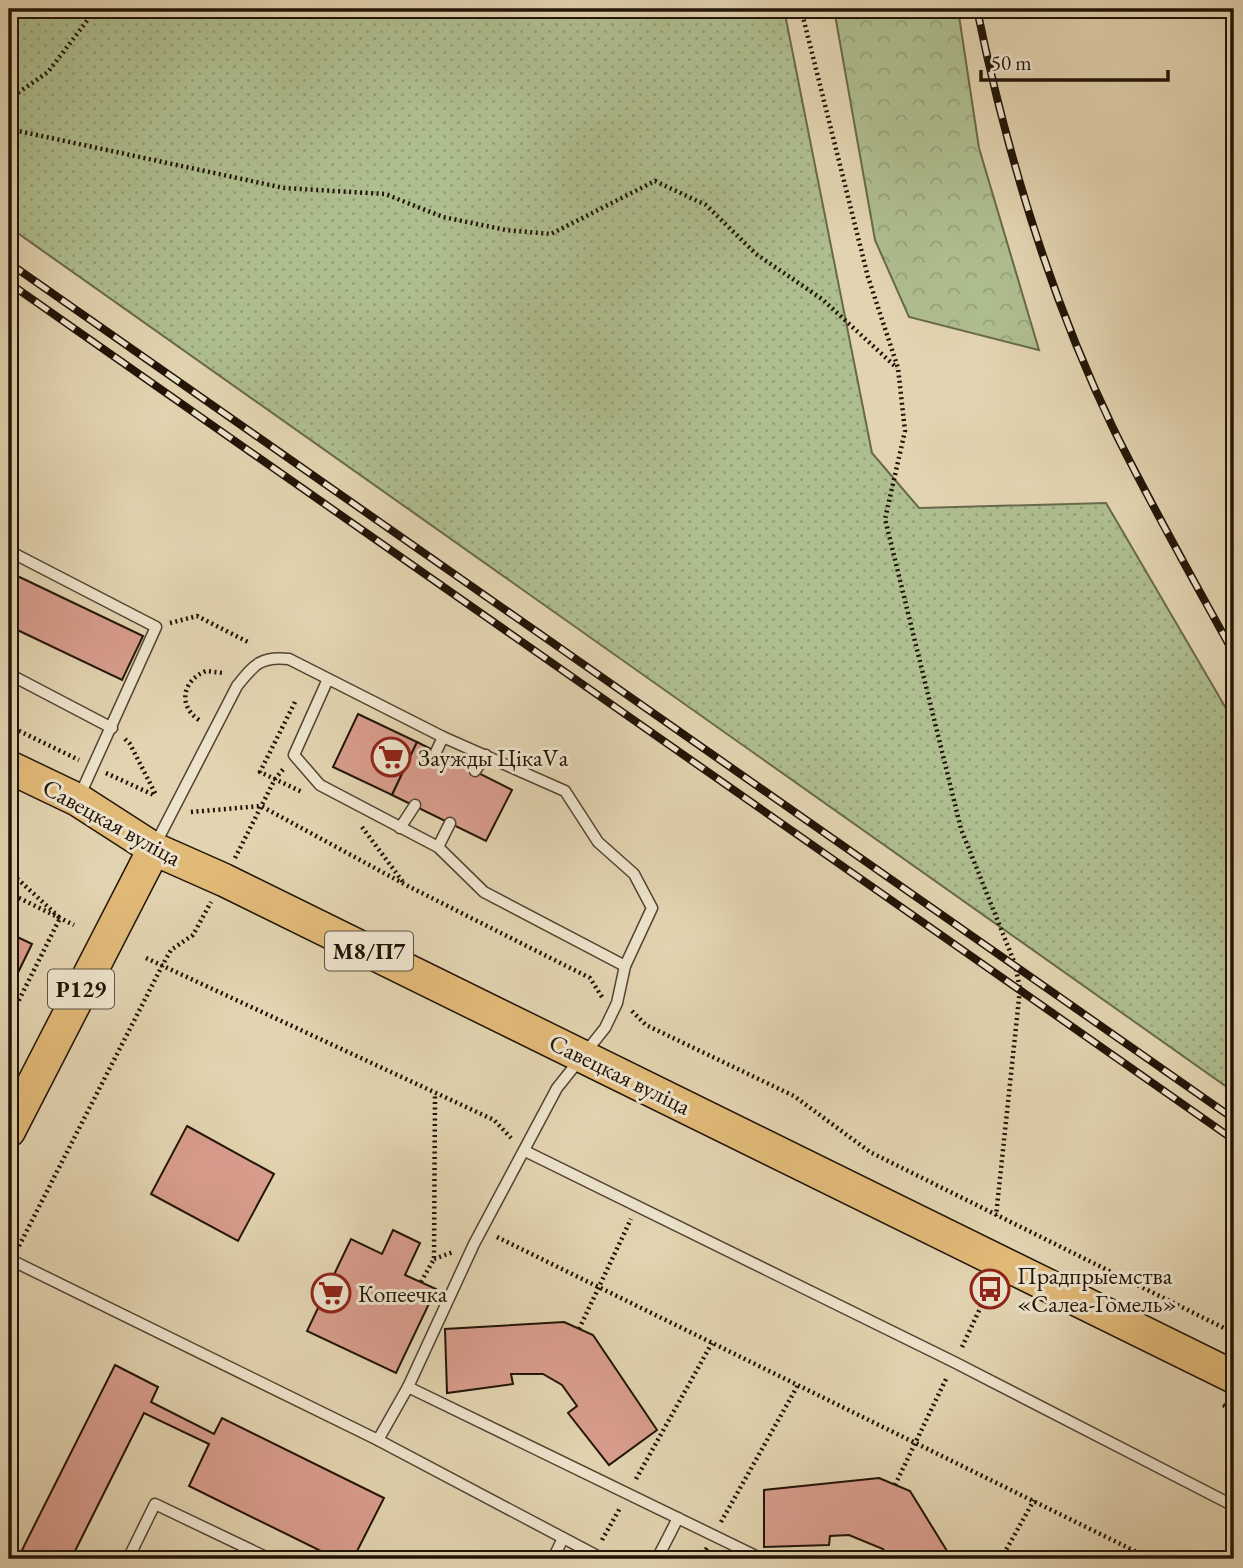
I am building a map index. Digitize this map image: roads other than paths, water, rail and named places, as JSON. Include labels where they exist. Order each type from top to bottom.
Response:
[{"type":"main road","name":"Савецкая вуліца","points":[[9,766],[78,800],[154,849],[224,880],[1234,1377]]},
{"type":"main road","name":"Р129","points":[[9,1131],[154,849]]},
{"type":"lane","points":[[9,551],[156,627],[78,800]]},
{"type":"lane","points":[[154,849],[237,686],[252,667],[269,657],[289,659],[443,737],[565,791],[598,842],[634,874],[652,908],[625,966],[617,1003],[605,1028],[558,1088],[474,1244],[408,1387],[378,1440]]},
{"type":"lane","points":[[9,674],[112,728]]},
{"type":"lane","points":[[328,679],[294,755],[320,785],[438,847],[484,892],[625,966]]},
{"type":"lane","points":[[436,752],[443,737]]},
{"type":"lane","points":[[475,771],[486,755]]},
{"type":"lane","points":[[400,828],[415,806]]},
{"type":"lane","points":[[438,847],[450,823]]},
{"type":"lane","points":[[525,1151],[954,1362],[1234,1506]]},
{"type":"lane","points":[[10,1260],[378,1440],[598,1557]]},
{"type":"lane","points":[[408,1387],[762,1559]]},
{"type":"lane","points":[[128,1559],[155,1504],[270,1559]]},
{"type":"lane","points":[[657,1559],[678,1518]]},
{"type":"lane","points":[[552,1559],[563,1538]]},
{"type":"railway","points":[[977,9],[1016,169],[1069,327],[1127,457],[1234,654]]},
{"type":"railway","points":[[9,263],[1234,1119]]},
{"type":"railway","points":[[9,283],[1234,1140]]},
{"type":"place","name":"Заужды ЦікаVа","points":[[391,757]]},
{"type":"place","name":"Прадпрыемства «Салеа-Гомель»","points":[[990,1289]]},
{"type":"place","name":"Копеечка","points":[[331,1293]]}]
